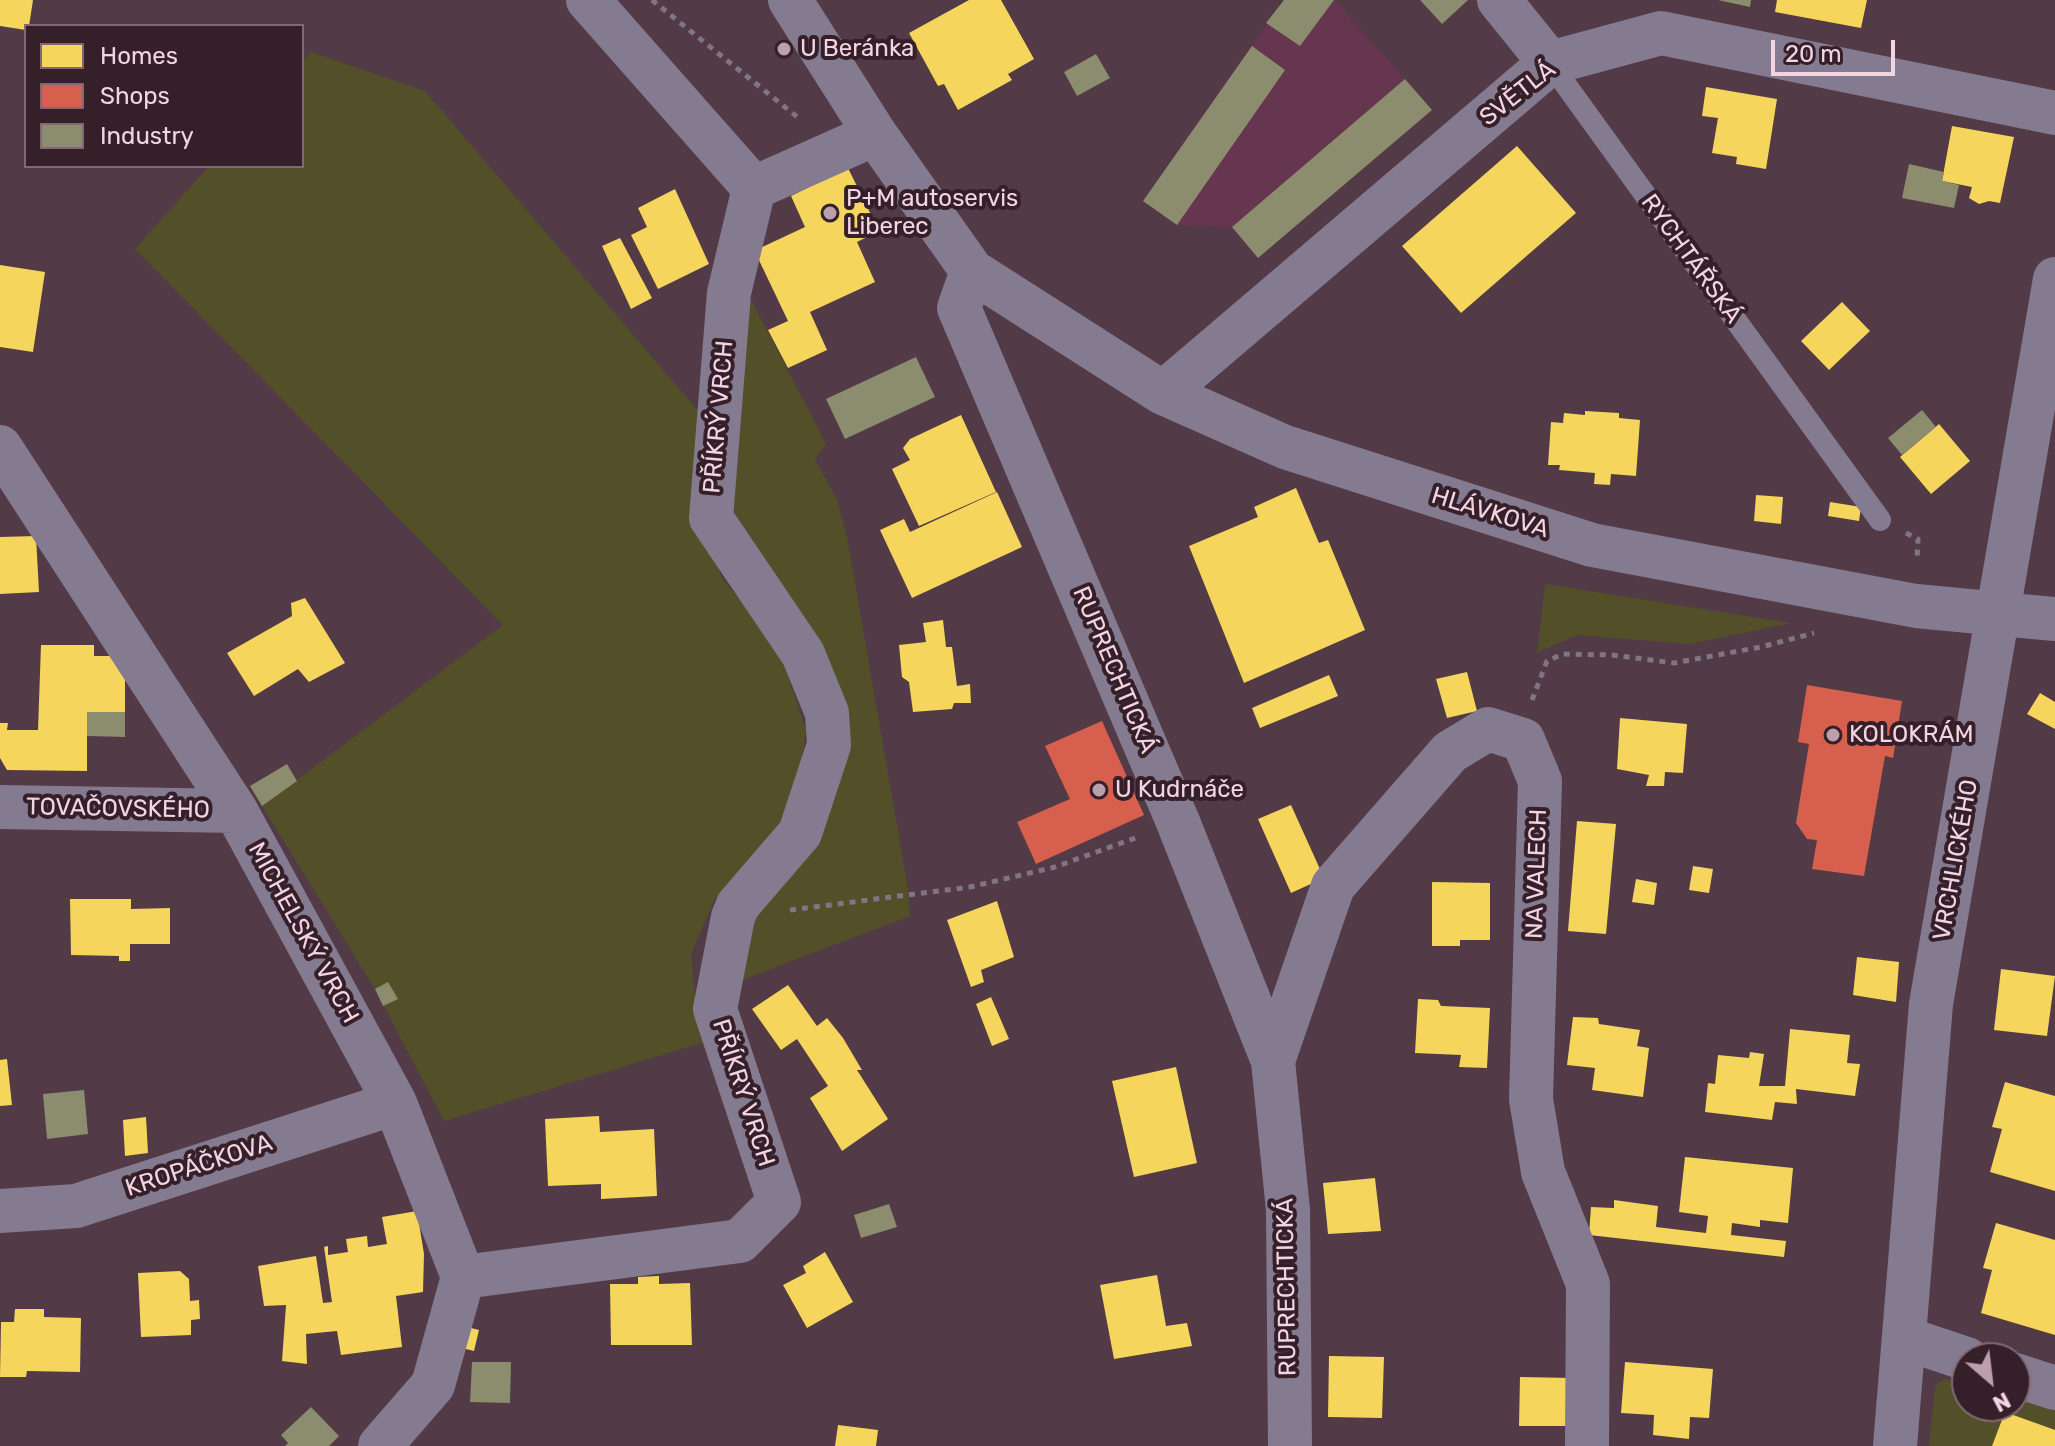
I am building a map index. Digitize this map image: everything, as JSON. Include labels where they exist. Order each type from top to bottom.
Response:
[{"type":"street","points":[[588,0],[754,188],[858,141]]},
{"type":"street","points":[[790,0],[858,141],[972,271]]},
{"type":"street","name":"RYCHTÁŘSKÁ","points":[[1499,0],[1550,63]]},
{"type":"street","name":"SVĚTLÁ","points":[[1163,393],[1550,63],[1661,33],[2055,113]]},
{"type":"street","name":"PŘÍKRÝ VRCH","points":[[463,1277],[740,1241],[779,1202],[715,1009],[738,905],[800,833],[829,745],[827,713],[803,654],[711,518],[729,293],[754,188]]},
{"type":"street","name":"HLÁVKOVA","points":[[972,271],[1163,393],[1285,447],[1592,545],[1916,606],[2055,619]]},
{"type":"street","name":"RUPRECHTICKÁ","points":[[972,271],[959,308],[1178,822],[1273,1061],[1288,1210],[1290,1446]]},
{"type":"street","name":"VRCHLICKÉHO","points":[[1895,1446],[1931,1004],[2055,279]]},
{"type":"street","name":"MICHELSKÝ VRCH","points":[[0,447],[236,811],[395,1103],[463,1277]]},
{"type":"street","points":[[1273,1061],[1333,886],[1450,752],[1488,729],[1518,738]]},
{"type":"street","name":"NA VALECH","points":[[1518,738],[1523,740],[1540,781],[1531,1099],[1543,1172],[1588,1284],[1587,1446]]},
{"type":"street","name":"TOVAČOVSKÉHO","points":[[0,807],[236,811]]},
{"type":"street","name":"KROPÁČKOVA","points":[[0,1211],[76,1206],[395,1103]]},
{"type":"street","points":[[380,1446],[433,1385],[463,1277]]},
{"type":"street","points":[[1904,1338],[1951,1354]]},
{"type":"street","points":[[2031,1380],[2055,1388]]},
{"type":"lane","name":"RYCHTÁŘSKÁ","points":[[1550,63],[1880,520]]},
{"type":"path","points":[[652,0],[858,141]]},
{"type":"path","points":[[1518,738],[1547,661],[1563,654],[1612,655],[1674,663],[1761,647],[1817,632]]},
{"type":"path","points":[[733,917],[970,887],[1055,867],[1178,822]]},
{"type":"shaded area","points":[[1284,0],[1335,0],[1432,110],[1258,258],[1232,227],[1177,225],[1143,201]]},
{"type":"shaded area","points":[[311,52],[425,91],[699,412],[693,494],[723,580],[777,643],[806,730],[796,804],[714,901],[691,954],[695,996],[708,1041],[444,1121],[375,989],[262,806],[503,625],[135,249],[207,168],[304,168],[304,60]]},
{"type":"shaded area","points":[[743,284],[826,444],[815,459],[837,500],[847,537],[908,889],[910,916],[734,983],[739,939],[834,752],[734,538],[721,489]]},
{"type":"shaded area","points":[[1545,584],[1791,623],[1690,644],[1577,635],[1537,653]]},
{"type":"shaded area","points":[[1946,1379],[1951,1380],[1951,1422],[2031,1422],[2031,1402],[2055,1408],[2055,1446],[1929,1446],[1935,1385]]},
{"type":"building: Homes","points":[[0,0],[33,0],[29,24],[24,24],[24,30],[0,26]]},
{"type":"building: Homes","points":[[969,0],[1001,0],[1034,59],[1008,74],[1012,80],[958,110],[944,84],[938,86],[909,33]]},
{"type":"building: Homes","points":[[1777,0],[1867,0],[1861,28],[1775,12]]},
{"type":"building: Homes","points":[[1706,87],[1777,99],[1766,169],[1736,164],[1737,157],[1712,153],[1718,118],[1702,116]]},
{"type":"building: Homes","points":[[1952,126],[2014,137],[2000,203],[1989,201],[1979,204],[1969,198],[1972,187],[1942,181]]},
{"type":"building: Homes","points":[[1517,146],[1576,213],[1461,313],[1402,246]]},
{"type":"building: Homes","points":[[848,168],[879,231],[857,242],[875,282],[810,312],[827,350],[788,368],[768,330],[788,321],[757,256],[758,249],[805,227],[791,196]]},
{"type":"building: Homes","points":[[675,189],[709,264],[658,289],[631,235],[647,227],[638,208]]},
{"type":"building: Homes","points":[[620,238],[652,298],[631,309],[602,246]]},
{"type":"building: Homes","points":[[0,265],[45,272],[33,352],[0,347]]},
{"type":"building: Homes","points":[[1842,302],[1870,331],[1829,370],[1801,341]]},
{"type":"building: Homes","points":[[1585,411],[1619,413],[1619,418],[1640,420],[1636,476],[1611,474],[1610,485],[1594,484],[1595,473],[1559,470],[1560,465],[1548,465],[1551,422],[1563,423],[1564,413],[1585,415]]},
{"type":"building: Homes","points":[[961,415],[996,492],[919,526],[892,469],[910,460],[903,448],[910,439]]},
{"type":"building: Homes","points":[[1939,424],[1970,461],[1931,494],[1900,457]]},
{"type":"building: Homes","points":[[1296,488],[1319,543],[1328,540],[1365,630],[1244,683],[1189,546],[1258,517],[1254,507]]},
{"type":"building: Homes","points":[[997,492],[1022,547],[912,598],[880,530],[904,519],[910,532]]},
{"type":"building: Homes","points":[[1756,495],[1783,497],[1781,524],[1754,521]]},
{"type":"building: Homes","points":[[1830,502],[1861,507],[1859,521],[1828,516]]},
{"type":"building: Homes","points":[[36,536],[39,592],[0,594],[0,537]]},
{"type":"building: Homes","points":[[305,598],[345,663],[309,682],[298,669],[254,696],[227,653],[292,616],[291,603]]},
{"type":"building: Homes","points":[[943,620],[946,647],[952,647],[957,686],[970,684],[971,703],[954,703],[952,709],[913,712],[909,682],[902,677],[899,645],[926,642],[923,623]]},
{"type":"building: Homes","points":[[41,645],[94,645],[94,656],[117,656],[125,667],[125,712],[87,712],[87,771],[7,770],[0,758],[0,723],[8,723],[7,730],[38,730]]},
{"type":"building: Homes","points":[[1467,672],[1477,711],[1447,718],[1436,679]]},
{"type":"building: Homes","points":[[1329,675],[1338,696],[1260,728],[1252,708]]},
{"type":"building: Homes","points":[[2040,693],[2055,702],[2055,729],[2027,714]]},
{"type":"building: Homes","points":[[1620,718],[1687,724],[1683,773],[1665,772],[1664,786],[1646,786],[1649,775],[1617,769]]},
{"type":"building: Homes","points":[[1291,805],[1324,878],[1291,893],[1258,819]]},
{"type":"building: Homes","points":[[1577,821],[1616,824],[1606,934],[1568,931]]},
{"type":"building: Homes","points":[[1693,866],[1713,869],[1709,893],[1689,890]]},
{"type":"building: Homes","points":[[1636,879],[1657,883],[1654,905],[1632,902]]},
{"type":"building: Homes","points":[[1432,882],[1490,883],[1490,940],[1460,940],[1460,946],[1432,946]]},
{"type":"building: Homes","points":[[70,899],[131,899],[131,909],[170,908],[170,944],[130,944],[130,961],[119,961],[119,956],[71,955]]},
{"type":"building: Homes","points":[[997,901],[1014,957],[981,970],[984,982],[971,987],[947,920]]},
{"type":"building: Homes","points":[[1857,957],[1899,962],[1896,1002],[1853,995]]},
{"type":"building: Homes","points":[[2001,969],[2055,976],[2047,1036],[1994,1030]]},
{"type":"building: Homes","points":[[788,985],[817,1026],[827,1018],[843,1038],[862,1070],[857,1070],[888,1119],[842,1151],[810,1098],[828,1086],[797,1039],[781,1050],[752,1009]]},
{"type":"building: Homes","points":[[991,997],[1009,1039],[992,1046],[976,1004]]},
{"type":"building: Homes","points":[[1418,999],[1438,1000],[1441,1006],[1490,1008],[1487,1068],[1459,1067],[1461,1055],[1415,1053]]},
{"type":"building: Homes","points":[[1573,1017],[1598,1018],[1599,1024],[1640,1030],[1637,1046],[1649,1048],[1643,1097],[1592,1090],[1595,1068],[1567,1065]]},
{"type":"building: Homes","points":[[1790,1029],[1850,1035],[1847,1063],[1860,1064],[1855,1096],[1796,1089],[1797,1104],[1775,1102],[1772,1120],[1705,1112],[1708,1083],[1715,1084],[1718,1055],[1749,1058],[1750,1052],[1764,1054],[1759,1086],[1785,1086]]},
{"type":"building: Homes","points":[[7,1059],[12,1105],[0,1106],[0,1060]]},
{"type":"building: Homes","points":[[1176,1067],[1197,1163],[1134,1177],[1112,1081]]},
{"type":"building: Homes","points":[[2005,1082],[2055,1096],[2055,1191],[1990,1172],[2002,1129],[1992,1127]]},
{"type":"building: Homes","points":[[599,1116],[600,1132],[654,1129],[657,1196],[601,1199],[601,1184],[548,1186],[545,1119]]},
{"type":"building: Homes","points":[[146,1117],[148,1153],[125,1156],[123,1120]]},
{"type":"building: Homes","points":[[1685,1157],[1793,1168],[1788,1223],[1760,1220],[1760,1227],[1732,1223],[1731,1235],[1786,1241],[1784,1257],[1589,1235],[1591,1207],[1614,1208],[1614,1200],[1658,1206],[1656,1227],[1706,1233],[1708,1216],[1679,1212]]},
{"type":"building: Homes","points":[[1375,1178],[1381,1231],[1328,1234],[1323,1183]]},
{"type":"building: Homes","points":[[417,1211],[424,1254],[423,1292],[396,1296],[402,1347],[341,1355],[337,1331],[306,1334],[307,1364],[282,1361],[286,1305],[264,1306],[258,1266],[316,1256],[323,1303],[332,1302],[324,1247],[328,1246],[328,1255],[348,1252],[346,1239],[367,1236],[368,1247],[387,1244],[382,1217]]},
{"type":"building: Homes","points":[[1996,1223],[2055,1240],[2055,1335],[1981,1313],[1992,1270],[1983,1268]]},
{"type":"building: Homes","points":[[825,1252],[853,1302],[807,1328],[783,1285],[806,1273],[803,1266]]},
{"type":"building: Homes","points":[[180,1271],[189,1279],[190,1301],[199,1300],[200,1319],[191,1320],[191,1335],[141,1337],[138,1273]]},
{"type":"building: Homes","points":[[1157,1275],[1166,1326],[1187,1323],[1192,1346],[1114,1359],[1100,1285]]},
{"type":"building: Homes","points":[[659,1276],[659,1284],[690,1283],[692,1345],[611,1345],[610,1284],[638,1284],[638,1277]]},
{"type":"building: Homes","points":[[15,1309],[44,1309],[44,1317],[81,1318],[80,1372],[27,1371],[26,1377],[0,1377],[1,1322],[14,1322]]},
{"type":"building: Homes","points":[[467,1327],[479,1330],[474,1351],[462,1348]]},
{"type":"building: Homes","points":[[1329,1356],[1384,1357],[1382,1418],[1328,1417]]},
{"type":"building: Homes","points":[[1625,1362],[1713,1369],[1709,1418],[1690,1417],[1689,1439],[1653,1435],[1654,1415],[1621,1413]]},
{"type":"building: Homes","points":[[1520,1377],[1572,1378],[1571,1426],[1519,1426]]},
{"type":"building: Homes","points":[[2031,1421],[2055,1430],[2055,1446],[1992,1446],[2001,1422]]},
{"type":"building: Homes","points":[[838,1425],[878,1430],[876,1446],[835,1446]]},
{"type":"building: Shops","points":[[1807,685],[1902,701],[1893,758],[1885,756],[1864,876],[1812,869],[1817,840],[1807,839],[1796,823],[1809,744],[1798,742]]},
{"type":"building: Shops","name":"U Kudrnáče","points":[[1102,721],[1144,815],[1036,864],[1017,822],[1070,799],[1045,746]]},
{"type":"building: Industry","points":[[1284,0],[1334,0],[1300,46],[1266,23]]},
{"type":"building: Industry","points":[[1420,0],[1468,0],[1442,24]]},
{"type":"building: Industry","points":[[1718,0],[1751,0],[1750,7]]},
{"type":"building: Industry","points":[[1252,46],[1285,70],[1177,225],[1143,201]]},
{"type":"building: Industry","points":[[1096,54],[1110,78],[1077,96],[1064,72]]},
{"type":"building: Industry","points":[[1405,79],[1432,110],[1258,258],[1232,227]]},
{"type":"building: Industry","points":[[1909,164],[1944,172],[1942,181],[1959,185],[1954,208],[1902,198]]},
{"type":"building: Industry","points":[[916,357],[935,397],[845,439],[826,399]]},
{"type":"building: Industry","points":[[1922,410],[1936,427],[1902,455],[1888,438]]},
{"type":"building: Industry","points":[[87,712],[125,712],[125,737],[87,736]]},
{"type":"building: Industry","points":[[287,764],[297,781],[262,806],[250,786]]},
{"type":"building: Industry","points":[[388,982],[398,999],[383,1006],[375,989]]},
{"type":"building: Industry","points":[[84,1090],[88,1134],[47,1139],[43,1094]]},
{"type":"building: Industry","points":[[889,1204],[897,1227],[861,1238],[854,1215]]},
{"type":"building: Industry","points":[[472,1362],[511,1362],[510,1403],[470,1402]]},
{"type":"building: Industry","points":[[311,1407],[339,1436],[329,1446],[285,1446],[288,1443],[281,1435]]},
{"type":"place","name":"U Beránka","points":[[784,49]]},
{"type":"place","name":"P+M autoservis Liberec","points":[[830,213]]},
{"type":"place","name":"KOLOKRÁM","points":[[1833,735]]},
{"type":"place","name":"U Kudrnáče","points":[[1099,790]]}]
